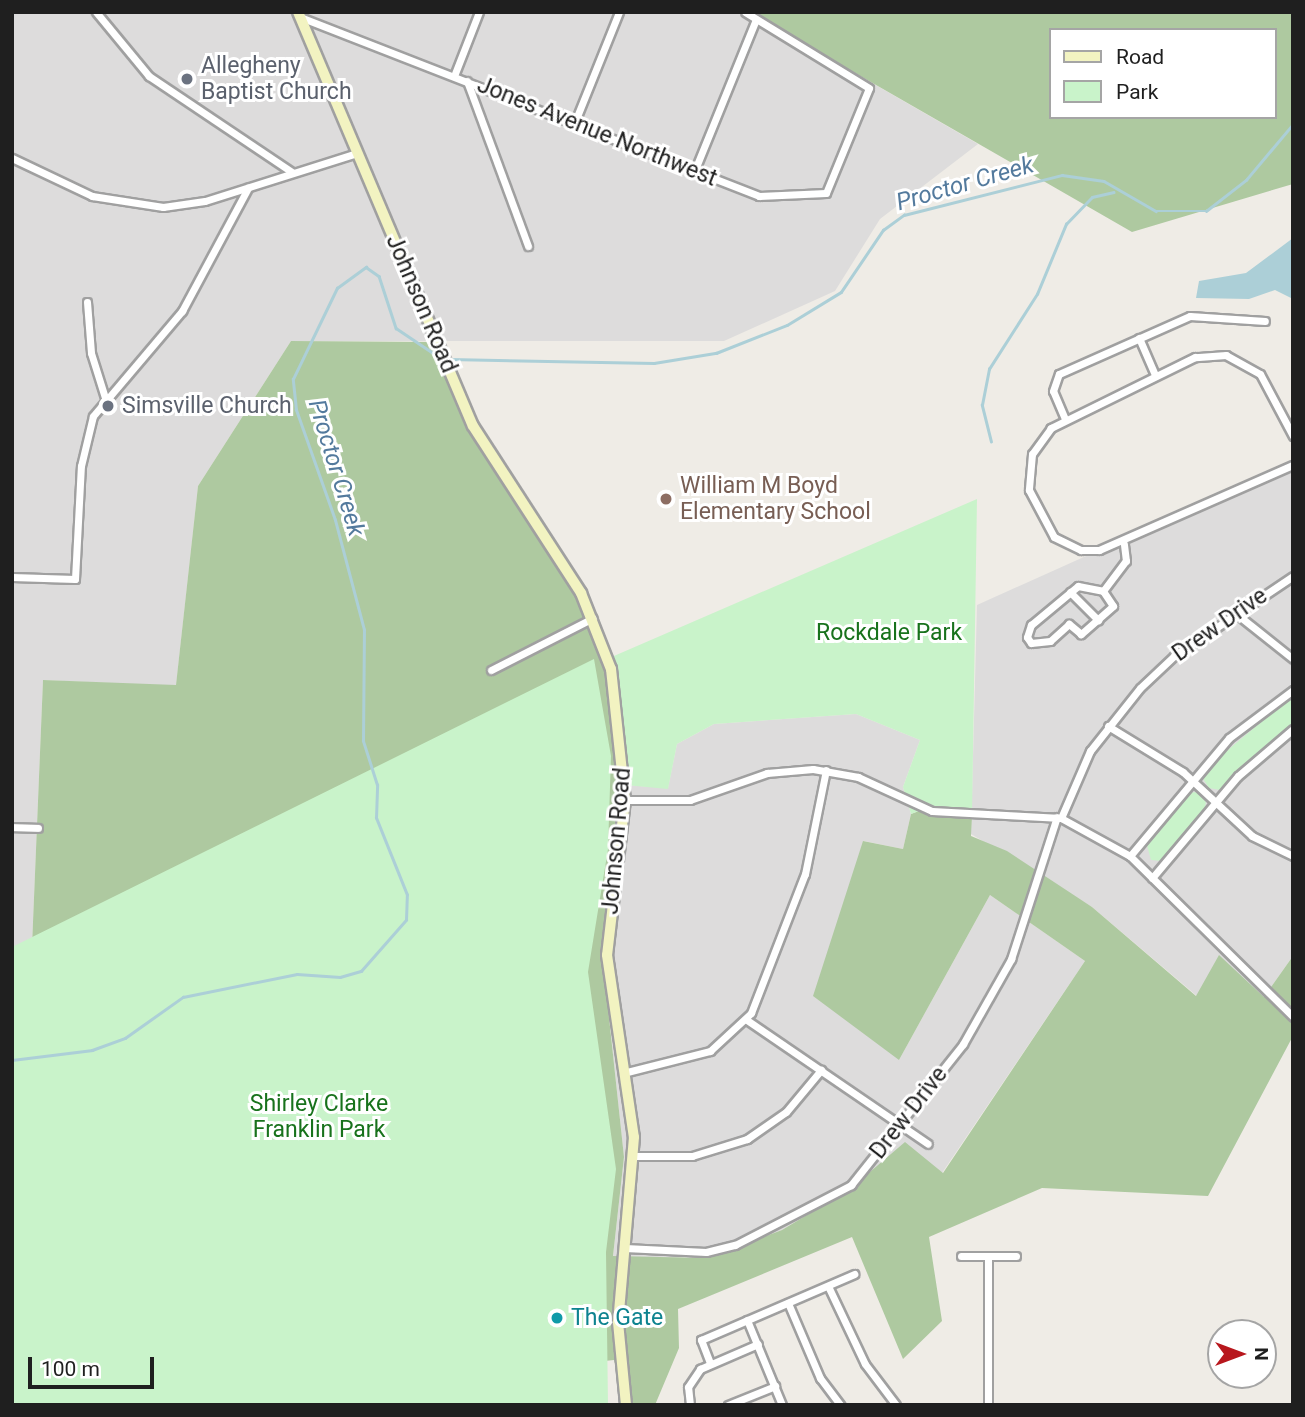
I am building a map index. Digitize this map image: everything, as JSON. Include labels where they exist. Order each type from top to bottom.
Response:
[{"type":"street","points":[[96,12],[149,76],[292,172]]},
{"type":"street","points":[[454,76],[479,12]]},
{"type":"street","points":[[574,124],[619,12]]},
{"type":"street","points":[[694,172],[756,19],[746,12]]},
{"type":"street","name":"Jones Avenue Northwest","points":[[299,15],[759,196],[826,194],[869,88],[756,19]]},
{"type":"street","name":"Johnson Road","points":[[299,15],[446,364],[484,447],[564,563],[593,618],[620,709],[625,800],[607,955],[627,1072],[634,1156],[618,1322],[626,1405]]},
{"type":"street","points":[[467,81],[528,246]]},
{"type":"street","points":[[12,159],[125,205],[163,207],[248,188],[356,153]]},
{"type":"street","points":[[12,577],[75,579],[85,442],[106,401],[182,311],[248,188]]},
{"type":"street","points":[[87,302],[91,353],[106,401]]},
{"type":"street","points":[[1065,419],[1052,382],[1139,338],[1198,314],[1265,321]]},
{"type":"street","points":[[1139,338],[1155,375]]},
{"type":"street","points":[[1293,436],[1269,386],[1245,363],[1226,355],[1195,357],[1065,419],[1032,454],[1033,504],[1042,523],[1069,545],[1099,550],[1124,544],[1293,465]]},
{"type":"street","points":[[1103,591],[1126,561],[1124,544]]},
{"type":"street","name":"Drew Drive","points":[[625,1248],[706,1252],[735,1245],[851,1185],[963,1044],[1011,959],[1070,785],[1108,726],[1174,656],[1234,612],[1293,576]]},
{"type":"street","points":[[1085,584],[1103,591],[1113,606],[1081,635],[1069,624],[1050,641],[1031,643],[1031,625],[1070,592],[1085,584]]},
{"type":"street","points":[[1070,592],[1098,620]]},
{"type":"street","points":[[1234,612],[1293,659]]},
{"type":"street","points":[[491,670],[593,618]]},
{"type":"street","points":[[1130,856],[1191,779],[1228,738],[1293,690]]},
{"type":"street","points":[[1108,726],[1191,779],[1217,800],[1252,836],[1293,856]]},
{"type":"street","points":[[1152,878],[1217,800],[1293,729]]},
{"type":"street","points":[[625,800],[690,800],[767,773],[826,770],[932,811],[1059,818],[1130,856],[1293,1017]]},
{"type":"street","points":[[627,1072],[702,1055],[747,1020],[805,874],[826,770]]},
{"type":"street","points":[[12,827],[37,828]]},
{"type":"street","points":[[747,1020],[928,1144]]},
{"type":"street","points":[[634,1156],[692,1156],[747,1139],[786,1112],[821,1070]]},
{"type":"street","points":[[961,1256],[1017,1256]]},
{"type":"street","points":[[988,1405],[989,1256]]},
{"type":"street","points":[[710,1363],[701,1340],[854,1274]]},
{"type":"street","points":[[828,1286],[864,1364],[891,1403]]},
{"type":"street","points":[[788,1303],[820,1378],[840,1405]]},
{"type":"street","points":[[747,1320],[782,1405]]},
{"type":"street","points":[[690,1405],[693,1376],[710,1363],[758,1344]]},
{"type":"street","points":[[728,1405],[775,1386]]},
{"type":"shaded area","points":[[12,12],[749,12],[978,144],[880,219],[835,291],[724,341],[291,341],[198,486],[176,686],[43,680],[32,946],[12,946]]},
{"type":"shaded area","points":[[1293,463],[1293,956],[1264,997],[1197,996],[1092,907],[971,834],[977,605]]},
{"type":"shaded area","points":[[856,714],[920,740],[903,787],[911,814],[903,849],[864,841],[899,1060],[990,895],[1085,961],[942,1173],[850,1189],[782,1230],[707,1258],[613,1257],[624,1157],[604,971],[625,785],[668,788],[677,744],[714,724]]},
{"type":"green space","points":[[749,12],[1293,12],[1293,184],[1132,232]]},
{"type":"green space","points":[[291,341],[433,342],[457,398],[553,544],[607,658],[627,748],[604,971],[624,1157],[613,1256],[707,1258],[782,1230],[850,1189],[905,1142],[943,1173],[1085,961],[990,895],[899,1060],[813,996],[863,841],[903,849],[911,814],[924,809],[972,816],[971,836],[1007,851],[1092,907],[1196,996],[1219,955],[1264,997],[1293,956],[1293,1036],[1208,1196],[1042,1188],[929,1237],[942,1321],[903,1359],[852,1237],[678,1309],[679,1348],[655,1405],[626,1405],[614,1360],[433,1379],[12,1101],[12,946],[32,946],[43,680],[176,685],[198,486]]},
{"type":"green space","name":"Rockdale Park","points":[[977,499],[972,816],[924,809],[911,814],[903,787],[920,740],[856,714],[714,724],[677,744],[668,789],[625,785],[622,708],[607,659]]},
{"type":"green space","name":"Shirley Clarke Franklin Park","points":[[594,659],[611,756],[608,849],[588,972],[616,1169],[606,1252],[608,1405],[12,1405],[12,947]]},
{"type":"green space","points":[[1293,695],[1293,722],[1220,790],[1209,788],[1202,777],[1209,766]]},
{"type":"green space","points":[[1197,792],[1206,802],[1204,811],[1162,861],[1151,860],[1146,842],[1186,793]]},
{"type":"water","points":[[1293,238],[1293,299],[1275,290],[1249,299],[1196,298],[1199,281],[1246,273]]},
{"type":"waterway","name":"Proctor Creek","points":[[449,359],[654,363],[716,353],[787,325],[841,292],[883,230],[904,215],[1062,175],[1104,181],[1156,211],[1206,211],[1246,180],[1293,124]]},
{"type":"waterway","points":[[991,442],[982,405],[989,369],[1037,294],[1066,224],[1092,197],[1113,192]]},
{"type":"waterway","name":"Proctor Creek","points":[[12,1060],[92,1050],[125,1038],[183,997],[297,974],[340,977],[361,971],[406,920],[407,895],[376,818],[377,785],[363,741],[364,630],[335,520],[296,410],[293,379],[337,288],[366,267],[379,276],[396,328],[439,357]]},
{"type":"place","name":"Allegheny Baptist Church","points":[[187,79]]},
{"type":"place","name":"Simsville Church","points":[[108,406]]},
{"type":"place","name":"William M Boyd Elementary School","points":[[666,499]]},
{"type":"place","name":"The Gate","points":[[557,1318]]}]
